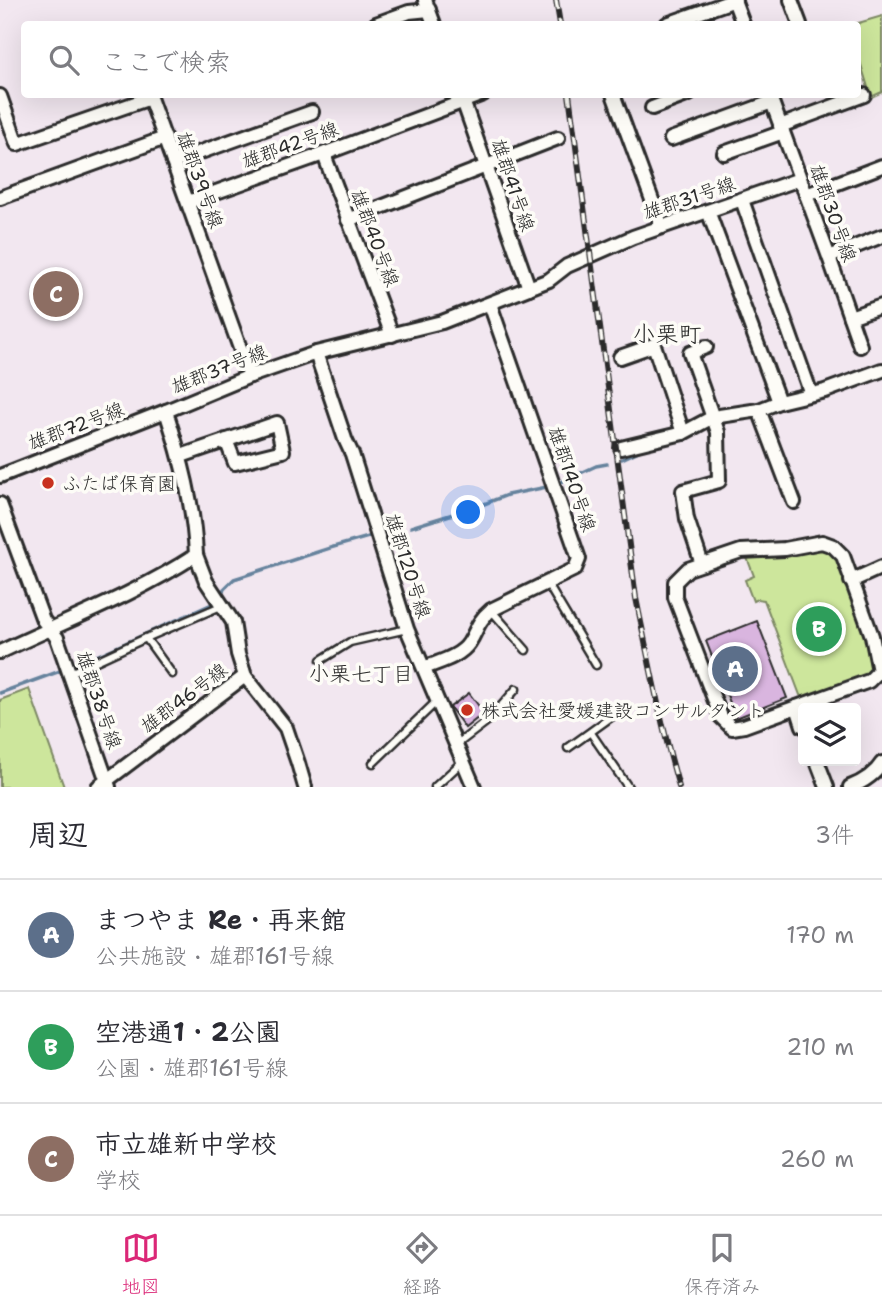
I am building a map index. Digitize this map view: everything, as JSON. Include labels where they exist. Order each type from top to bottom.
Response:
[{"type":"street","points":[[676,21],[735,0],[742,21]]},
{"type":"street","points":[[791,0],[799,21]]},
{"type":"street","points":[[384,21],[427,3],[434,21]]},
{"type":"street","name":"雄郡39号線","points":[[0,96],[17,144],[150,99],[250,376]]},
{"type":"street","name":"雄郡42号線","points":[[188,202],[326,153],[462,98]]},
{"type":"street","name":"雄郡41号線","points":[[462,98],[529,288]]},
{"type":"street","points":[[614,98],[662,227]]},
{"type":"street","points":[[652,108],[678,98]]},
{"type":"street","points":[[671,139],[770,98]]},
{"type":"street","name":"雄郡30号線","points":[[770,98],[860,346]]},
{"type":"street","points":[[724,153],[857,98]]},
{"type":"street","points":[[173,162],[312,112]]},
{"type":"street","points":[[0,198],[165,138]]},
{"type":"street","points":[[348,220],[558,138]]},
{"type":"street","name":"雄郡40号線","points":[[326,153],[326,160],[392,335]]},
{"type":"street","points":[[806,194],[882,166]]},
{"type":"street","name":"雄郡31号線","points":[[591,256],[633,237],[800,179]]},
{"type":"street","points":[[742,200],[811,394]]},
{"type":"street","points":[[708,211],[779,402]]},
{"type":"street","points":[[829,257],[882,236]]},
{"type":"street","name":"雄郡37号線","points":[[195,555],[195,536],[181,456],[166,411],[250,376],[316,353],[442,323],[549,280],[567,266],[591,256]]},
{"type":"street","name":"雄郡140号線","points":[[424,668],[454,656],[468,646],[480,620],[491,610],[575,569],[579,559],[490,304]]},
{"type":"street","points":[[849,317],[882,306]]},
{"type":"street","points":[[621,357],[654,345],[683,433]]},
{"type":"street","points":[[702,564],[687,519],[682,491],[719,481],[718,432],[690,353],[705,347]]},
{"type":"street","name":"雄郡120号線","points":[[316,353],[352,454],[407,629],[474,787]]},
{"type":"street","points":[[621,448],[683,433],[713,417],[759,410],[843,385],[882,370]]},
{"type":"street","points":[[759,410],[794,502]]},
{"type":"street","name":"雄郡72号線","points":[[0,476],[166,411]]},
{"type":"street","points":[[181,456],[226,440],[277,423],[283,452],[235,463],[226,440]]},
{"type":"street","name":"雄郡38号線","points":[[0,504],[6,536],[43,620],[57,638],[105,785]]},
{"type":"street","points":[[822,542],[833,545],[843,556],[872,636],[881,675],[744,726],[732,728],[722,717],[675,597],[675,582],[688,569],[702,564],[741,551],[785,549],[822,542]]},
{"type":"street","points":[[0,652],[139,588],[169,573],[195,555]]},
{"type":"street","name":"雄郡46号線","points":[[105,785],[246,676],[238,654],[233,622],[206,581],[195,555]]},
{"type":"street","points":[[851,581],[882,567]]},
{"type":"street","points":[[246,676],[286,728],[305,787]]},
{"type":"street","points":[[850,787],[877,771],[882,763]]},
{"type":"street","points":[[819,766],[827,787]]},
{"type":"lane","points":[[547,583],[596,665]]},
{"type":"lane","points":[[70,673],[223,605]]},
{"type":"lane","points":[[491,610],[526,650]]},
{"type":"lane","points":[[321,660],[350,642],[407,629]]},
{"type":"lane","points":[[146,638],[172,674]]},
{"type":"lane","points":[[456,745],[490,719],[516,690]]},
{"type":"lane","points":[[373,763],[437,701]]},
{"type":"lane","points":[[568,748],[618,712]]},
{"type":"lane","points":[[591,733],[628,787]]},
{"type":"lane","points":[[435,787],[463,762]]},
{"type":"green space","points":[[882,16],[882,92],[871,97],[861,65],[861,22]]},
{"type":"green space","points":[[822,546],[837,555],[869,643],[873,664],[866,676],[806,698],[800,695],[764,600],[753,601],[745,580],[754,576],[746,555]]},
{"type":"green space","points":[[29,689],[64,787],[0,787],[0,700]]},
{"type":"building","points":[[757,621],[787,698],[736,718],[706,641]]},
{"type":"building","name":"株式会社愛媛建設コンサルタント","points":[[469,693],[484,713],[465,728],[450,707]]},
{"type":"waterway","points":[[622,459],[645,448]]},
{"type":"waterway","points":[[557,484],[596,466],[607,464]]},
{"type":"waterway","points":[[411,527],[507,495],[547,487]]},
{"type":"waterway","points":[[221,596],[234,579],[372,536]]},
{"type":"waterway","points":[[72,667],[214,603]]},
{"type":"waterway","points":[[0,693],[63,670]]},
{"type":"railway","points":[[556,0],[560,21]]},
{"type":"railway","points":[[570,98],[636,598],[679,787]]},
{"type":"place","name":"市立雄新中学校","points":[[56,294]]},
{"type":"place","name":"ふたば保育園","points":[[48,483]]},
{"type":"place","name":"空港通1・2公園","points":[[819,629]]},
{"type":"place","name":"まつやま Re・再来館","points":[[735,669]]},
{"type":"place","name":"株式会社愛媛建設コンサルタント","points":[[467,710]]},
{"type":"district","name":"小栗町","points":[[667,334]]},
{"type":"district","name":"小栗七丁目","points":[[361,674]]}]
